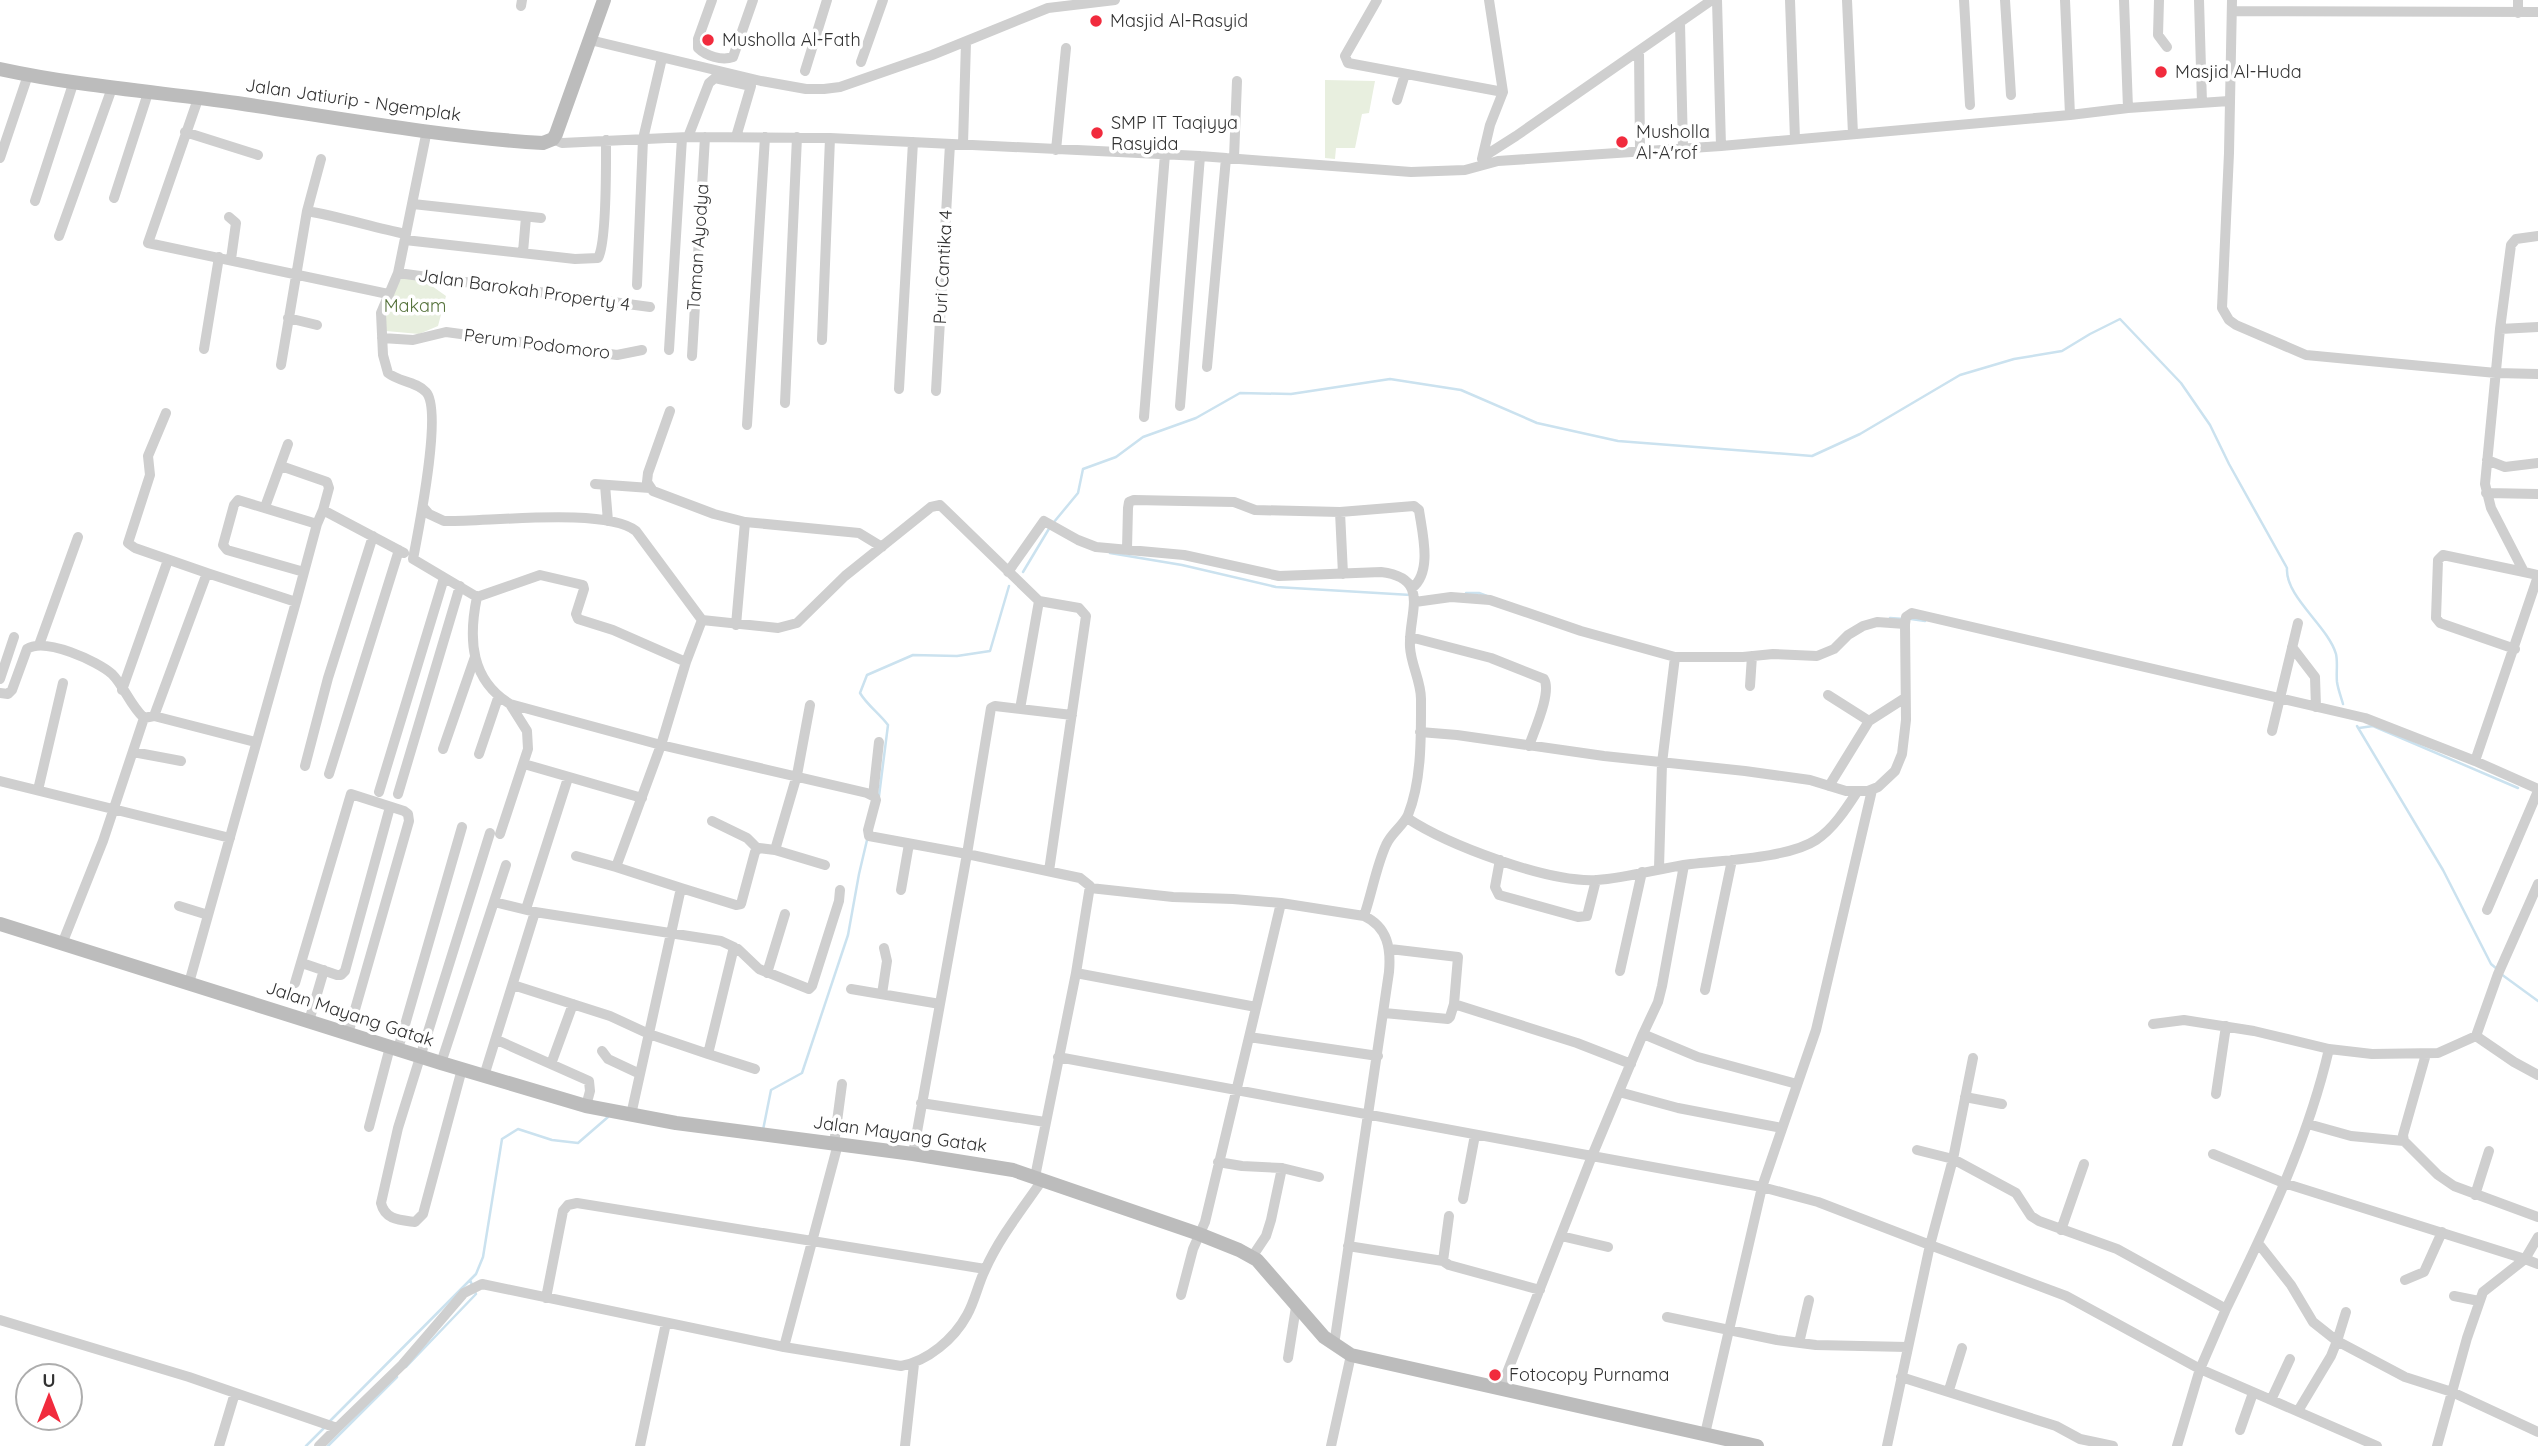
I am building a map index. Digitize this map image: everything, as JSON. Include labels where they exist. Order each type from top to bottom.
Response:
[{"type":"street","points":[[604,0],[553,139],[562,143],[705,137],[830,138],[1200,156],[1411,172],[1465,170],[1481,161],[1712,0]]},
{"type":"street","points":[[712,0],[698,39],[698,48],[704,54],[726,59],[733,57],[753,0]]},
{"type":"street","points":[[805,71],[827,0]]},
{"type":"street","points":[[861,62],[883,0]]},
{"type":"street","points":[[592,33],[662,58],[761,81],[806,89],[824,89],[840,87],[966,42],[1048,8],[1083,1],[1115,0]]},
{"type":"street","points":[[1377,0],[1350,46],[1346,60],[1348,63],[1503,92]]},
{"type":"street","points":[[1481,161],[1490,125],[1503,92],[1489,0]]},
{"type":"street","points":[[1717,0],[1721,146]]},
{"type":"street","points":[[1790,0],[1795,139]]},
{"type":"street","points":[[1847,0],[1853,134]]},
{"type":"street","points":[[1964,0],[1970,105]]},
{"type":"street","points":[[2005,0],[2011,95]]},
{"type":"street","points":[[2065,0],[2070,115]]},
{"type":"street","points":[[2124,0],[2128,108]]},
{"type":"street","points":[[2159,0],[2158,35],[2167,47]]},
{"type":"street","points":[[2199,0],[2202,103]]},
{"type":"street","points":[[2278,0],[2278,12]]},
{"type":"street","points":[[2316,0],[2316,12]]},
{"type":"street","points":[[2362,0],[2362,13]]},
{"type":"street","points":[[2383,13],[2384,0]]},
{"type":"street","points":[[2418,0],[2418,13]]},
{"type":"street","points":[[2451,0],[2451,13]]},
{"type":"street","points":[[2487,0],[2488,13]]},
{"type":"street","points":[[2518,0],[2518,13]]},
{"type":"street","points":[[2538,12],[2278,12],[2232,5],[2230,153],[2222,301],[2222,308],[2229,320],[2306,355],[2496,373],[2538,374]]},
{"type":"street","points":[[1680,23],[1683,147]]},
{"type":"street","points":[[963,144],[966,42]]},
{"type":"street","points":[[1056,150],[1066,48]]},
{"type":"street","points":[[1639,51],[1640,150]]},
{"type":"street","points":[[637,285],[643,139],[662,58]]},
{"type":"street","name":"Jalan Jatiurip - Ngemplak","points":[[0,69],[73,84],[426,130],[543,143],[553,139]]},
{"type":"street","points":[[1398,100],[1405,74]]},
{"type":"street","points":[[0,158],[28,75]]},
{"type":"street","points":[[669,350],[685,138],[709,83],[715,79],[751,86],[736,137]]},
{"type":"street","points":[[1208,367],[1237,81]]},
{"type":"street","points":[[35,201],[73,84]]},
{"type":"street","points":[[59,236],[112,88]]},
{"type":"street","points":[[114,198],[148,93]]},
{"type":"street","points":[[198,99],[148,243],[388,294]]},
{"type":"street","points":[[1481,161],[1721,146],[2229,101]]},
{"type":"street","points":[[413,559],[422,512],[433,406],[424,390],[388,373],[381,313],[397,273],[406,237],[426,130]]},
{"type":"street","points":[[185,132],[258,155]]},
{"type":"street","name":"Taman Ayodya","points":[[692,356],[705,137]]},
{"type":"street","points":[[747,425],[765,137]]},
{"type":"street","points":[[785,403],[797,137]]},
{"type":"street","points":[[822,341],[830,138]]},
{"type":"street","points":[[307,211],[351,219],[361,225],[406,237],[584,260],[598,258],[601,253],[605,201],[606,141]]},
{"type":"street","points":[[899,389],[913,142]]},
{"type":"street","name":"Puri Cantika 4","points":[[936,391],[950,144]]},
{"type":"street","points":[[1144,417],[1165,154]]},
{"type":"street","points":[[1180,406],[1200,156]]},
{"type":"street","points":[[281,365],[307,211],[321,159]]},
{"type":"street","points":[[413,204],[541,218]]},
{"type":"street","points":[[229,217],[236,223],[231,259]]},
{"type":"street","points":[[523,252],[526,217]]},
{"type":"street","points":[[2524,572],[2491,508],[2486,492],[2487,464],[2511,246],[2516,239],[2538,236]]},
{"type":"street","points":[[204,349],[219,257]]},
{"type":"street","name":"Jalan Barokah Property 4","points":[[397,273],[650,307]]},
{"type":"street","points":[[288,318],[317,325]]},
{"type":"street","points":[[2500,329],[2538,327]]},
{"type":"street","name":"Perum Podomoro","points":[[382,338],[413,340],[446,332],[617,355],[642,351]]},
{"type":"street","points":[[650,488],[647,482],[649,473],[670,411]]},
{"type":"street","points":[[166,413],[148,456],[150,475],[128,539],[131,546],[296,602]]},
{"type":"street","points":[[265,507],[288,444]]},
{"type":"street","points":[[2487,464],[2505,467],[2538,463]]},
{"type":"street","points":[[190,984],[329,488],[327,482],[281,466]]},
{"type":"street","points":[[608,521],[600,484],[650,488],[666,498],[745,522],[856,532],[882,547]]},
{"type":"street","points":[[2486,492],[2538,494]]},
{"type":"street","points":[[304,572],[223,548],[236,501],[242,500],[317,524]]},
{"type":"street","points":[[1127,549],[1128,508],[1129,502],[1134,500],[1234,502],[1255,510],[1340,512],[1414,506],[1416,508],[1423,538],[1423,569],[1414,595],[1410,649],[1420,690],[1419,760],[1407,818],[1394,830],[1387,843],[1364,916]]},
{"type":"street","points":[[422,512],[444,521],[595,519],[627,525],[636,531],[702,620],[778,628],[797,623],[845,576],[937,504],[943,506],[1039,601],[1079,608],[1086,616],[1048,871]]},
{"type":"street","points":[[323,510],[477,597]]},
{"type":"street","points":[[1340,512],[1343,574]]},
{"type":"street","points":[[736,625],[745,522]]},
{"type":"street","points":[[1008,572],[1042,522],[1048,522],[1096,547],[1184,555],[1279,576],[1388,573],[1414,595],[1490,600],[1581,631],[1675,657],[1824,655],[1863,626],[1877,622],[1905,621]]},
{"type":"street","points":[[304,766],[373,536]]},
{"type":"street","points":[[39,645],[78,537]]},
{"type":"street","points":[[328,774],[398,550]]},
{"type":"street","points":[[2475,761],[2515,649],[2538,575],[2443,555],[2438,560],[2436,618],[2440,623],[2515,649]]},
{"type":"street","points":[[122,690],[168,560]]},
{"type":"street","points":[[62,944],[89,878],[133,752],[207,573]]},
{"type":"street","points":[[477,597],[540,575],[583,585],[576,614],[578,619],[689,654]]},
{"type":"street","points":[[379,792],[444,578]]},
{"type":"street","points":[[398,794],[460,586]]},
{"type":"street","points":[[477,597],[473,637],[475,657],[483,679],[498,698],[510,704],[661,744],[797,775],[873,796]]},
{"type":"street","points":[[1020,709],[1039,601]]},
{"type":"street","points":[[1420,732],[1745,771],[1810,780],[1857,792],[1872,790],[1895,771],[1900,762],[1906,720],[1905,621],[1912,613],[2365,718],[2475,761],[2538,790],[2487,910]]},
{"type":"street","points":[[616,867],[702,620]]},
{"type":"street","points":[[2272,731],[2298,623]]},
{"type":"street","points":[[0,679],[14,637]]},
{"type":"street","points":[[1410,637],[1491,658],[1544,679],[1547,682],[1546,692],[1529,746]]},
{"type":"street","points":[[0,693],[8,694],[12,690],[29,648],[39,645],[61,649],[93,662],[113,675],[122,690],[149,717],[256,742]]},
{"type":"street","points":[[2292,646],[2315,677],[2316,707]]},
{"type":"street","points":[[10,651],[25,654]]},
{"type":"street","points":[[1750,685],[1752,656]]},
{"type":"street","points":[[443,749],[475,657]]},
{"type":"street","points":[[1659,868],[1662,763],[1675,657]]},
{"type":"street","points":[[38,790],[63,683]]},
{"type":"street","points":[[1828,695],[1869,721]]},
{"type":"street","points":[[479,754],[498,698]]},
{"type":"street","points":[[1829,786],[1869,721],[1905,698]]},
{"type":"street","points":[[462,1069],[423,1214],[415,1222],[397,1220],[383,1211],[381,1203],[398,1128],[495,834],[528,749],[528,734],[510,704]]},
{"type":"street","points":[[775,850],[797,775],[810,705]]},
{"type":"street","points":[[913,1154],[967,854],[989,712],[995,706],[1072,715]]},
{"type":"street","points":[[319,1446],[332,1426],[402,1364],[464,1293],[476,1286],[489,1285],[784,1348],[890,1366],[914,1364],[953,1335],[968,1315],[985,1269],[1039,1178],[1045,1122],[1076,974],[1090,888],[1088,882],[1080,878],[869,836],[868,830],[876,800],[873,796],[879,742]]},
{"type":"street","points":[[133,752],[181,761]]},
{"type":"street","points":[[524,764],[642,798]]},
{"type":"street","points":[[484,1076],[513,985],[568,778]]},
{"type":"street","points":[[0,781],[230,838]]},
{"type":"street","points":[[1705,1434],[1762,1187],[1815,1034],[1872,790]]},
{"type":"street","points":[[1407,818],[1436,834],[1500,860],[1568,878],[1596,880],[1659,868],[1792,850],[1814,842],[1828,830],[1857,792]]},
{"type":"street","points":[[295,983],[351,794],[407,812],[409,821],[348,1034]]},
{"type":"street","points":[[302,963],[341,975],[345,971],[390,807]]},
{"type":"street","points":[[712,821],[747,838],[758,849],[775,850],[825,865]]},
{"type":"street","points":[[369,1128],[462,827]]},
{"type":"street","points":[[901,890],[909,844]]},
{"type":"street","points":[[576,856],[739,905],[753,856],[758,849]]},
{"type":"street","points":[[1500,860],[1495,887],[1499,895],[1578,918],[1587,916],[1596,880]]},
{"type":"street","points":[[1706,990],[1732,860]]},
{"type":"street","points":[[1501,1388],[1592,1156],[1658,1002],[1684,865]]},
{"type":"street","points":[[441,1063],[506,866]]},
{"type":"street","points":[[1620,971],[1642,872]]},
{"type":"street","points":[[2153,1024],[2184,1020],[2226,1026],[2329,1049],[2372,1054],[2426,1054],[2447,1050],[2476,1036],[2500,969],[2538,884]]},
{"type":"street","points":[[631,1115],[681,888]]},
{"type":"street","points":[[1090,888],[1173,897],[1233,898],[1281,903],[1364,916],[1376,922],[1383,932],[1390,949],[1384,1013],[1334,1345]]},
{"type":"street","points":[[495,902],[721,941],[734,947],[751,964],[767,973],[811,989],[837,909],[840,890]]},
{"type":"street","points":[[1181,1295],[1205,1222],[1281,903]]},
{"type":"street","points":[[179,906],[208,915]]},
{"type":"street","points":[[767,973],[785,914]]},
{"type":"street","name":"Jalan Mayang Gatak","points":[[0,924],[586,1106],[750,1133],[913,1154],[1006,1169],[1039,1178],[1199,1234],[1252,1257],[1334,1345],[1351,1355],[1705,1434],[1727,1443],[1757,1446]]},
{"type":"street","points":[[708,1054],[734,947]]},
{"type":"street","points":[[882,994],[887,961],[884,948]]},
{"type":"street","points":[[1384,1013],[1448,1019],[1454,1004],[1458,958],[1390,949]]},
{"type":"street","points":[[309,1021],[324,970]]},
{"type":"street","points":[[1076,974],[1256,1007]]},
{"type":"street","points":[[513,985],[610,1016],[649,1034],[755,1069]]},
{"type":"street","points":[[851,989],[940,1004]]},
{"type":"street","points":[[551,1064],[573,1004]]},
{"type":"street","points":[[1454,1004],[1577,1043],[1630,1064]]},
{"type":"street","points":[[2216,1094],[2226,1026]]},
{"type":"street","points":[[1643,1034],[1698,1057],[1797,1084]]},
{"type":"street","points":[[2476,1036],[2538,1075]]},
{"type":"street","points":[[1249,1037],[1378,1056]]},
{"type":"street","points":[[497,1040],[589,1081],[590,1091],[586,1106]]},
{"type":"street","points":[[2177,1446],[2200,1369],[2260,1240],[2308,1124],[2329,1049]]},
{"type":"street","points":[[602,1051],[608,1059],[640,1074]]},
{"type":"street","points":[[2426,1054],[2403,1135],[2404,1141],[2442,1179],[2475,1195],[2538,1217]]},
{"type":"street","points":[[1058,1056],[1762,1187],[1818,1202],[2066,1296],[2200,1369],[2377,1446]]},
{"type":"street","points":[[1888,1446],[1907,1348],[1953,1159],[1973,1058]]},
{"type":"street","points":[[784,1348],[836,1144],[842,1084]]},
{"type":"street","points":[[1619,1092],[1678,1108],[1782,1128]]},
{"type":"street","points":[[1965,1097],[2002,1104]]},
{"type":"street","points":[[921,1102],[1045,1122]]},
{"type":"street","points":[[2308,1124],[2351,1136],[2404,1141]]},
{"type":"street","points":[[1463,1199],[1475,1135]]},
{"type":"street","points":[[1917,1150],[1953,1159],[2016,1193],[2031,1216],[2061,1230],[2117,1249],[2226,1309]]},
{"type":"street","points":[[2475,1195],[2489,1151]]},
{"type":"street","points":[[2213,1154],[2284,1183],[2538,1264]]},
{"type":"street","points":[[1218,1162],[1282,1168],[1319,1177]]},
{"type":"street","points":[[2061,1230],[2084,1164]]},
{"type":"street","points":[[1252,1257],[1272,1220],[1282,1168]]},
{"type":"street","points":[[546,1298],[563,1211],[572,1203],[985,1269]]},
{"type":"street","points":[[1443,1261],[1449,1216]]},
{"type":"street","points":[[2405,1280],[2424,1272],[2442,1232]]},
{"type":"street","points":[[1561,1236],[1608,1247]]},
{"type":"street","points":[[2437,1446],[2479,1301],[2486,1288],[2525,1259],[2538,1237]]},
{"type":"street","points":[[2260,1240],[2313,1322],[2337,1341],[2405,1377],[2452,1392],[2538,1432]]},
{"type":"street","points":[[1348,1246],[1443,1261],[1449,1265],[1540,1290]]},
{"type":"street","points":[[2454,1296],[2479,1301]]},
{"type":"street","points":[[1799,1343],[1809,1300]]},
{"type":"street","points":[[1288,1358],[1296,1307]]},
{"type":"street","points":[[2298,1411],[2331,1356],[2346,1312]]},
{"type":"street","points":[[1667,1317],[1799,1343],[1907,1348]]},
{"type":"street","points":[[0,1320],[332,1426]]},
{"type":"street","points":[[640,1446],[666,1323]]},
{"type":"street","points":[[1949,1390],[1962,1348]]},
{"type":"street","points":[[1331,1446],[1351,1355]]},
{"type":"street","points":[[2271,1400],[2290,1359]]},
{"type":"street","points":[[905,1446],[914,1364]]},
{"type":"street","points":[[1901,1377],[2056,1426],[2080,1439],[2113,1446]]},
{"type":"street","points":[[2240,1430],[2253,1393]]},
{"type":"street","points":[[219,1446],[235,1394]]},
{"type":"green space","points":[[1325,80],[1375,81],[1369,113],[1362,114],[1355,148],[1336,148],[1335,159],[1325,158]]},
{"type":"green space","name":"Makam","points":[[402,278],[425,281],[446,296],[438,326],[419,334],[386,331],[389,303]]},
{"type":"waterway","points":[[1054,522],[1078,493],[1083,469],[1116,457],[1143,437],[1196,418],[1240,393],[1291,394],[1390,379],[1461,390],[1537,423],[1618,441],[1812,456],[1860,434],[1960,375],[2014,359],[2062,351],[2120,319],[2181,383],[2210,425],[2287,568],[2293,590],[2332,643],[2343,704]]},
{"type":"waterway","points":[[1023,572],[1050,527]]},
{"type":"waterway","points":[[1110,553],[1182,565],[1276,587],[1411,595]]},
{"type":"waterway","points":[[879,796],[888,725],[860,693],[867,675],[913,655],[957,656],[990,651],[1009,586]]},
{"type":"waterway","points":[[1466,593],[1487,596]]},
{"type":"waterway","points":[[1890,618],[1904,619]]},
{"type":"waterway","points":[[1911,619],[1925,621]]},
{"type":"waterway","points":[[2357,726],[2443,870],[2491,964],[2497,969]]},
{"type":"waterway","points":[[2359,728],[2373,726],[2518,788]]},
{"type":"waterway","points":[[763,1130],[771,1090],[802,1073],[848,935],[867,840]]},
{"type":"waterway","points":[[2501,974],[2538,1001]]},
{"type":"waterway","points":[[330,1421],[476,1274],[483,1257],[502,1139],[518,1129],[552,1140],[578,1143],[608,1117]]},
{"type":"waterway","points":[[406,1367],[476,1294],[470,1280]]},
{"type":"waterway","points":[[328,1446],[397,1377]]},
{"type":"waterway","points":[[306,1446],[326,1426]]},
{"type":"place","name":"Masjid Al-Rasyid","points":[[1096,21]]},
{"type":"place","name":"Musholla Al-Fath","points":[[708,40]]},
{"type":"place","name":"Masjid Al-Huda","points":[[2161,72]]},
{"type":"place","name":"SMP IT Taqiyya Rasyida","points":[[1097,133]]},
{"type":"place","name":"Musholla Al-A'rof","points":[[1622,142]]},
{"type":"place","name":"Fotocopy Purnama","points":[[1495,1375]]}]
